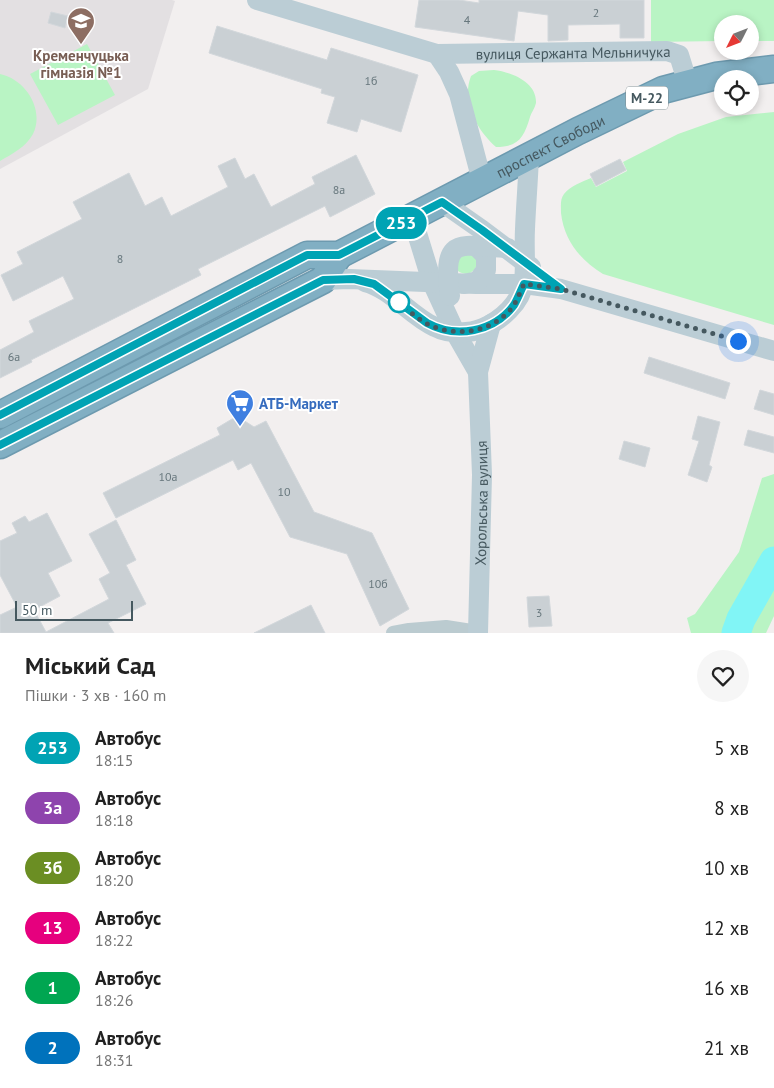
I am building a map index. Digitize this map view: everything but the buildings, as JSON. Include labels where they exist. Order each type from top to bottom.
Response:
[{"type":"highway","name":"проспект Свободи","points":[[0,415],[307,255],[339,255],[578,131],[663,90],[716,76],[774,69]]},
{"type":"highway","name":"проспект Свободи","points":[[323,280],[339,255]]},
{"type":"highway","points":[[0,445],[323,280]]},
{"type":"main road","name":"вулиця Сержанта Мельничука","points":[[257,0],[437,54],[667,52],[679,55],[688,84]]},
{"type":"main road","points":[[437,54],[449,72],[459,94],[482,181]]},
{"type":"main road","points":[[354,279],[374,284],[418,318],[436,328],[455,332],[475,331],[491,324],[507,313],[515,304],[524,284],[529,157]]},
{"type":"main road","points":[[442,202],[508,248],[561,289]]},
{"type":"main road","points":[[412,217],[448,278]]},
{"type":"main road","points":[[478,372],[455,332],[448,278],[449,258],[455,249],[466,245],[508,248]]},
{"type":"main road","points":[[448,278],[478,281],[486,270],[486,256],[476,247]]},
{"type":"main road","points":[[323,280],[448,278],[561,289],[774,351]]},
{"type":"main road","points":[[478,372],[491,324]]},
{"type":"main road","name":"Хорольська вулиця","points":[[478,372],[482,475],[478,633]]},
{"type":"street","points":[[393,633],[446,627],[478,633]]},
{"type":"shaded area","name":"Кременчуцька гімназія №1","points":[[0,0],[175,1],[148,89],[0,169]]},
{"type":"green space","points":[[651,0],[774,0],[774,41],[759,41],[759,15],[714,15],[714,41],[651,42]]},
{"type":"green space","points":[[87,44],[115,95],[58,125],[30,74]]},
{"type":"green space","points":[[494,70],[522,79],[532,89],[536,103],[523,135],[515,143],[504,147],[496,147],[477,124],[468,96],[471,76],[479,71]]},
{"type":"green space","points":[[0,74],[9,77],[25,89],[34,105],[36,124],[33,134],[27,143],[0,161]]},
{"type":"green space","points":[[774,112],[774,325],[603,274],[580,256],[566,232],[561,213],[562,198],[569,189],[591,178],[596,187],[627,171],[623,162],[678,134],[726,117]]},
{"type":"green space","points":[[465,251],[476,258],[476,267],[466,274],[458,271],[455,259]]},
{"type":"green space","points":[[774,474],[774,616],[766,633],[691,633],[687,618],[695,614],[739,552],[762,478]]},
{"type":"waterway","points":[[736,633],[741,619],[774,561]]},
{"type":"bus line","name":"253","points":[[0,415],[307,255],[339,255],[442,202],[508,248],[561,289],[524,284],[515,304],[507,313],[491,324],[475,331],[455,332],[436,328],[418,318],[374,284],[354,279],[323,280],[0,445]]},
{"type":"place","name":"Кременчуцька гімназія №1","points":[[81,45]]},
{"type":"place","name":"АТБ-Маркет","points":[[240,427]]},
{"type":"route","points":[[399,302],[418,318],[436,328],[455,332],[475,331],[491,324],[507,313],[515,304],[524,284],[561,289],[738,341]]}]
